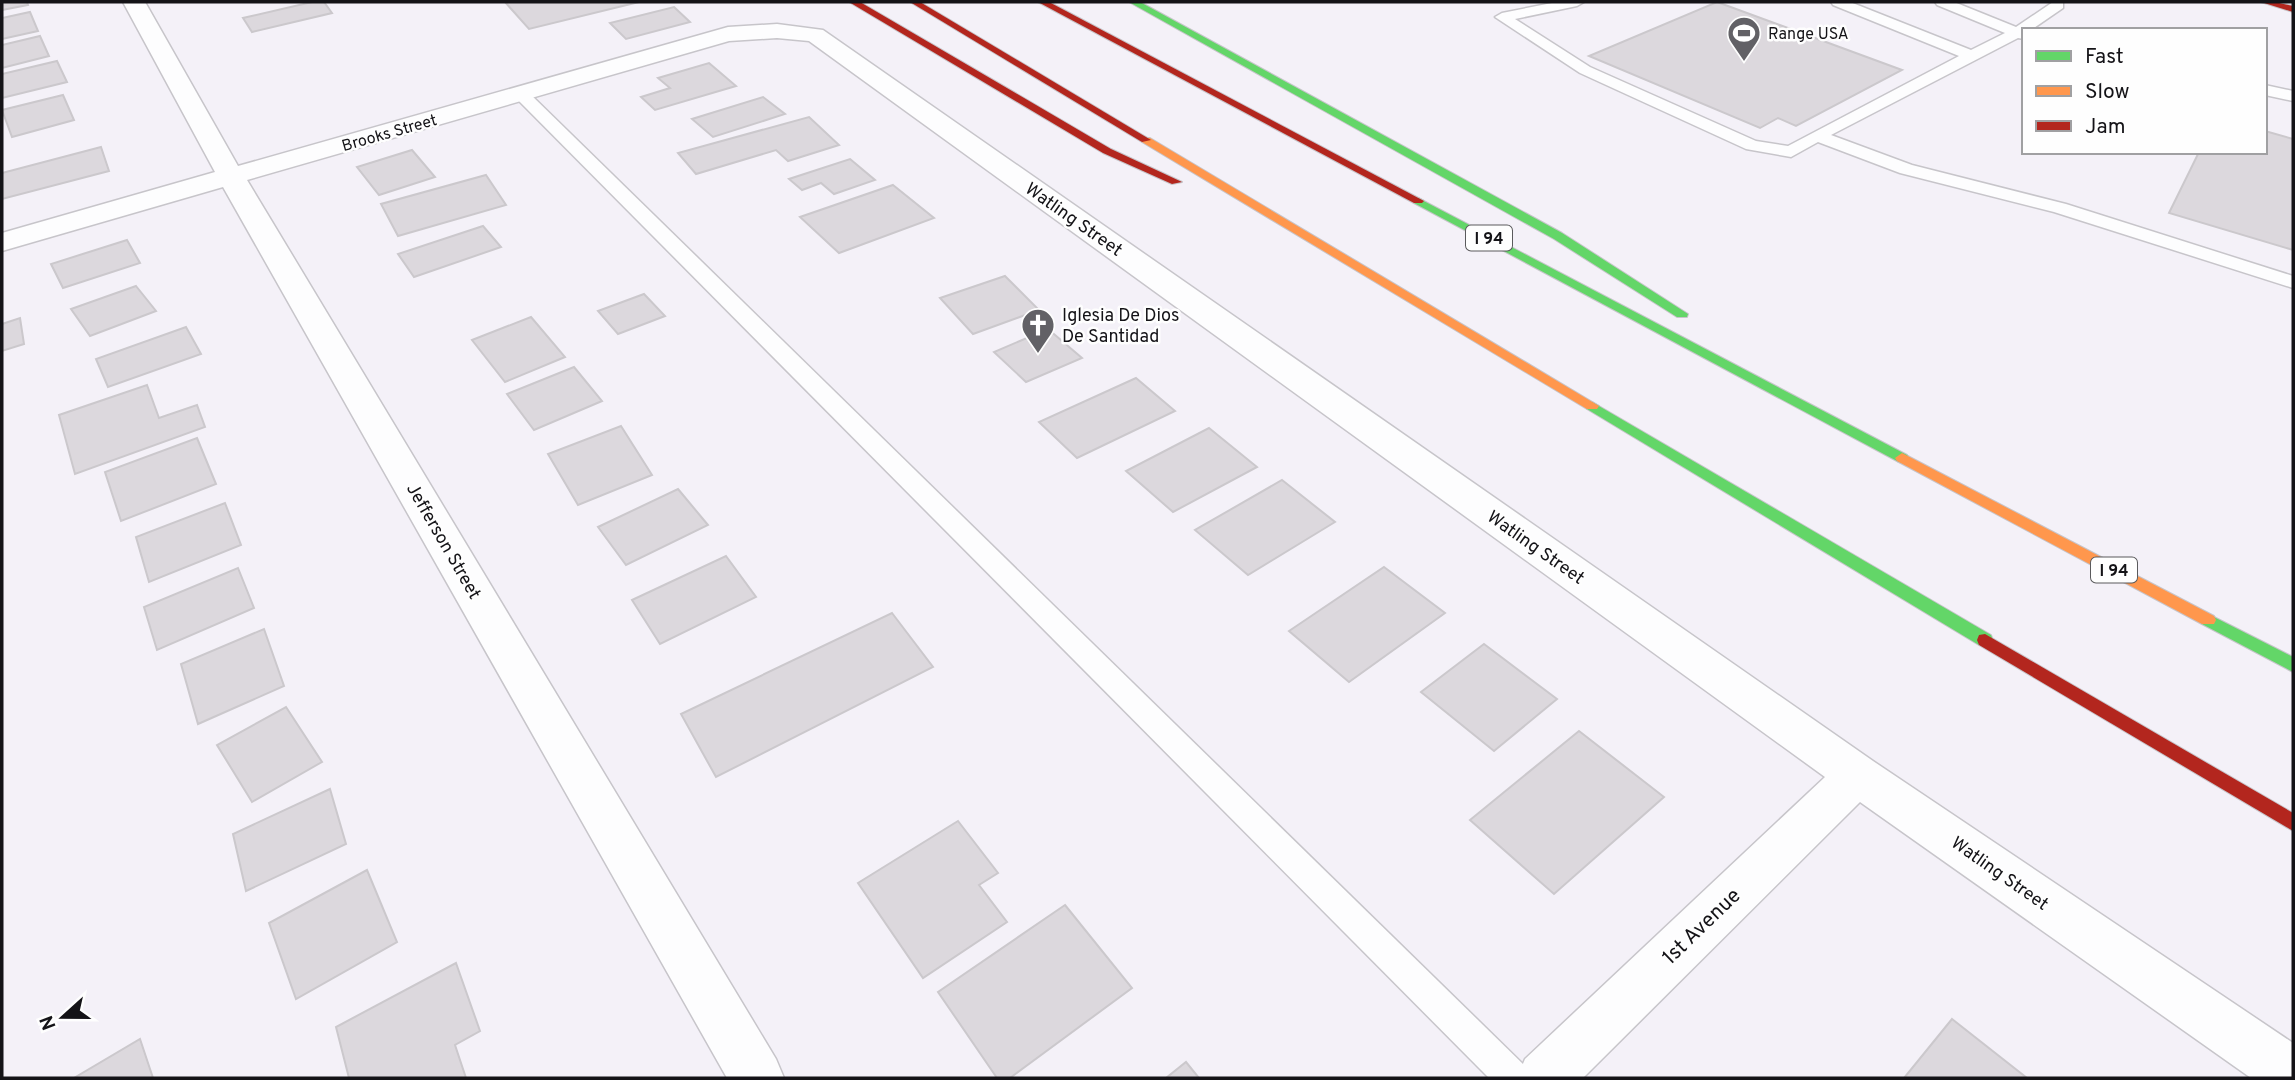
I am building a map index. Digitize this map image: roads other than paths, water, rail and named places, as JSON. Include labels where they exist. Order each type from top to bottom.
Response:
[{"type":"main road","points":[[854,2],[1107,151],[1344,257]]},
{"type":"main road","points":[[914,2],[2293,823]]},
{"type":"main road","name":"I 94","points":[[1043,2],[2293,665]]},
{"type":"main road","points":[[1134,2],[1558,236],[1699,326]]},
{"type":"main road","points":[[2265,2],[2293,9]]},
{"type":"main road","points":[[1758,363],[1935,475]]},
{"type":"street","name":"Jefferson Street","points":[[134,2],[230,177],[758,1078]]},
{"type":"street","name":"Brooks Street","points":[[2,242],[728,34],[777,31]]},
{"type":"street","name":"Watling Street","points":[[777,31],[815,35],[1857,775],[2293,1075]]},
{"type":"street","name":"1st Avenue","points":[[1544,1078],[1857,775]]},
{"type":"lane","points":[[1577,2],[1502,17],[1585,70],[1752,145],[1791,152],[1972,56],[2020,34]]},
{"type":"lane","points":[[1838,2],[1972,56]]},
{"type":"lane","points":[[1942,2],[2020,34]]},
{"type":"lane","points":[[2028,28],[2058,5],[2049,2]]},
{"type":"lane","points":[[2267,90],[2293,96]]},
{"type":"lane","points":[[521,94],[1513,1078]]},
{"type":"lane","points":[[1817,136],[1906,169],[1985,192],[2060,208],[2293,282]]},
{"type":"place","name":"Range USA","points":[[1744,63]]},
{"type":"place","name":"Iglesia De Dios De Santidad","points":[[1038,355]]}]
